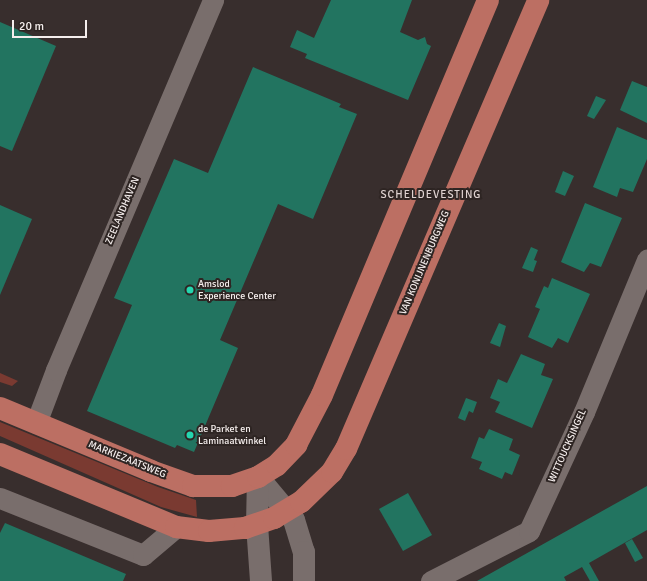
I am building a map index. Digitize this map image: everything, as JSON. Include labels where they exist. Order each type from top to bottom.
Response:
[{"type":"main road","points":[[258,477],[288,455],[304,431],[319,401],[488,0]]},
{"type":"main road","name":"VAN KONIJNENBURGWEG","points":[[257,525],[289,510],[322,484],[346,449],[538,0]]},
{"type":"main road","name":"MARKIEZAATSWEG","points":[[0,408],[151,471],[194,486],[221,487],[258,477]]},
{"type":"main road","points":[[0,454],[176,527],[209,531],[257,525]]},
{"type":"main road","points":[[258,477],[289,510],[302,541],[304,581]]},
{"type":"main road","points":[[258,477],[257,525],[261,581]]},
{"type":"street","name":"ZEELANDHAVEN","points":[[36,423],[56,370],[213,0]]},
{"type":"street","name":"WITTOUCKSINGEL","points":[[431,581],[529,531],[584,412],[647,260]]},
{"type":"street","points":[[0,498],[143,555],[176,527]]},
{"type":"shaded area","points":[[0,373],[18,381],[12,386],[0,382]]},
{"type":"shaded area","points":[[0,422],[158,487],[196,500],[197,517],[161,507],[0,436]]},
{"type":"building","points":[[331,0],[412,0],[400,32],[418,40],[425,37],[427,44],[431,46],[408,100],[305,58],[307,54],[290,47],[297,30],[314,38]]},
{"type":"building","points":[[0,22],[56,46],[12,151],[0,146]]},
{"type":"building","points":[[253,67],[341,104],[339,107],[357,114],[313,219],[278,204],[220,340],[238,348],[194,452],[177,445],[175,448],[87,411],[132,305],[114,298],[174,159],[208,173]]},
{"type":"building","points":[[632,81],[647,87],[647,123],[620,110]]},
{"type":"building","points":[[596,96],[606,100],[594,119],[587,116]]},
{"type":"building","points":[[617,127],[647,140],[647,159],[633,192],[620,188],[617,197],[593,187]]},
{"type":"building","points":[[563,171],[574,176],[565,196],[555,192]]},
{"type":"building","points":[[585,203],[622,218],[601,267],[590,263],[584,272],[561,262]]},
{"type":"building","points":[[0,205],[32,219],[0,295]]},
{"type":"building","points":[[531,247],[538,250],[534,260],[537,261],[533,272],[522,268]]},
{"type":"building","points":[[552,278],[590,294],[568,343],[558,338],[552,348],[528,337],[540,309],[535,307],[544,286],[548,288]]},
{"type":"building","points":[[499,323],[506,326],[500,347],[490,343]]},
{"type":"building","points":[[521,354],[545,364],[541,375],[553,379],[532,428],[495,412],[500,402],[490,398],[498,379],[507,383]]},
{"type":"building","points":[[466,398],[477,402],[473,413],[469,411],[465,421],[458,418]]},
{"type":"building","points":[[489,429],[513,439],[509,450],[520,455],[512,475],[505,472],[502,479],[479,469],[482,462],[471,458],[479,437],[484,439]]},
{"type":"building","points":[[647,486],[647,530],[589,563],[599,581],[590,581],[582,567],[564,577],[566,581],[477,581]]},
{"type":"building","points":[[408,493],[432,535],[403,551],[379,509]]},
{"type":"building","points":[[5,523],[126,574],[123,581],[0,581],[0,533]]},
{"type":"building","points":[[632,539],[643,558],[635,562],[625,543]]},
{"type":"place","name":"Amslod Experience Center","points":[[190,290]]},
{"type":"place","name":"de Parket en Laminaatwinkel","points":[[190,435]]},
{"type":"district","name":"SCHELDEVESTING","points":[[431,195]]}]
